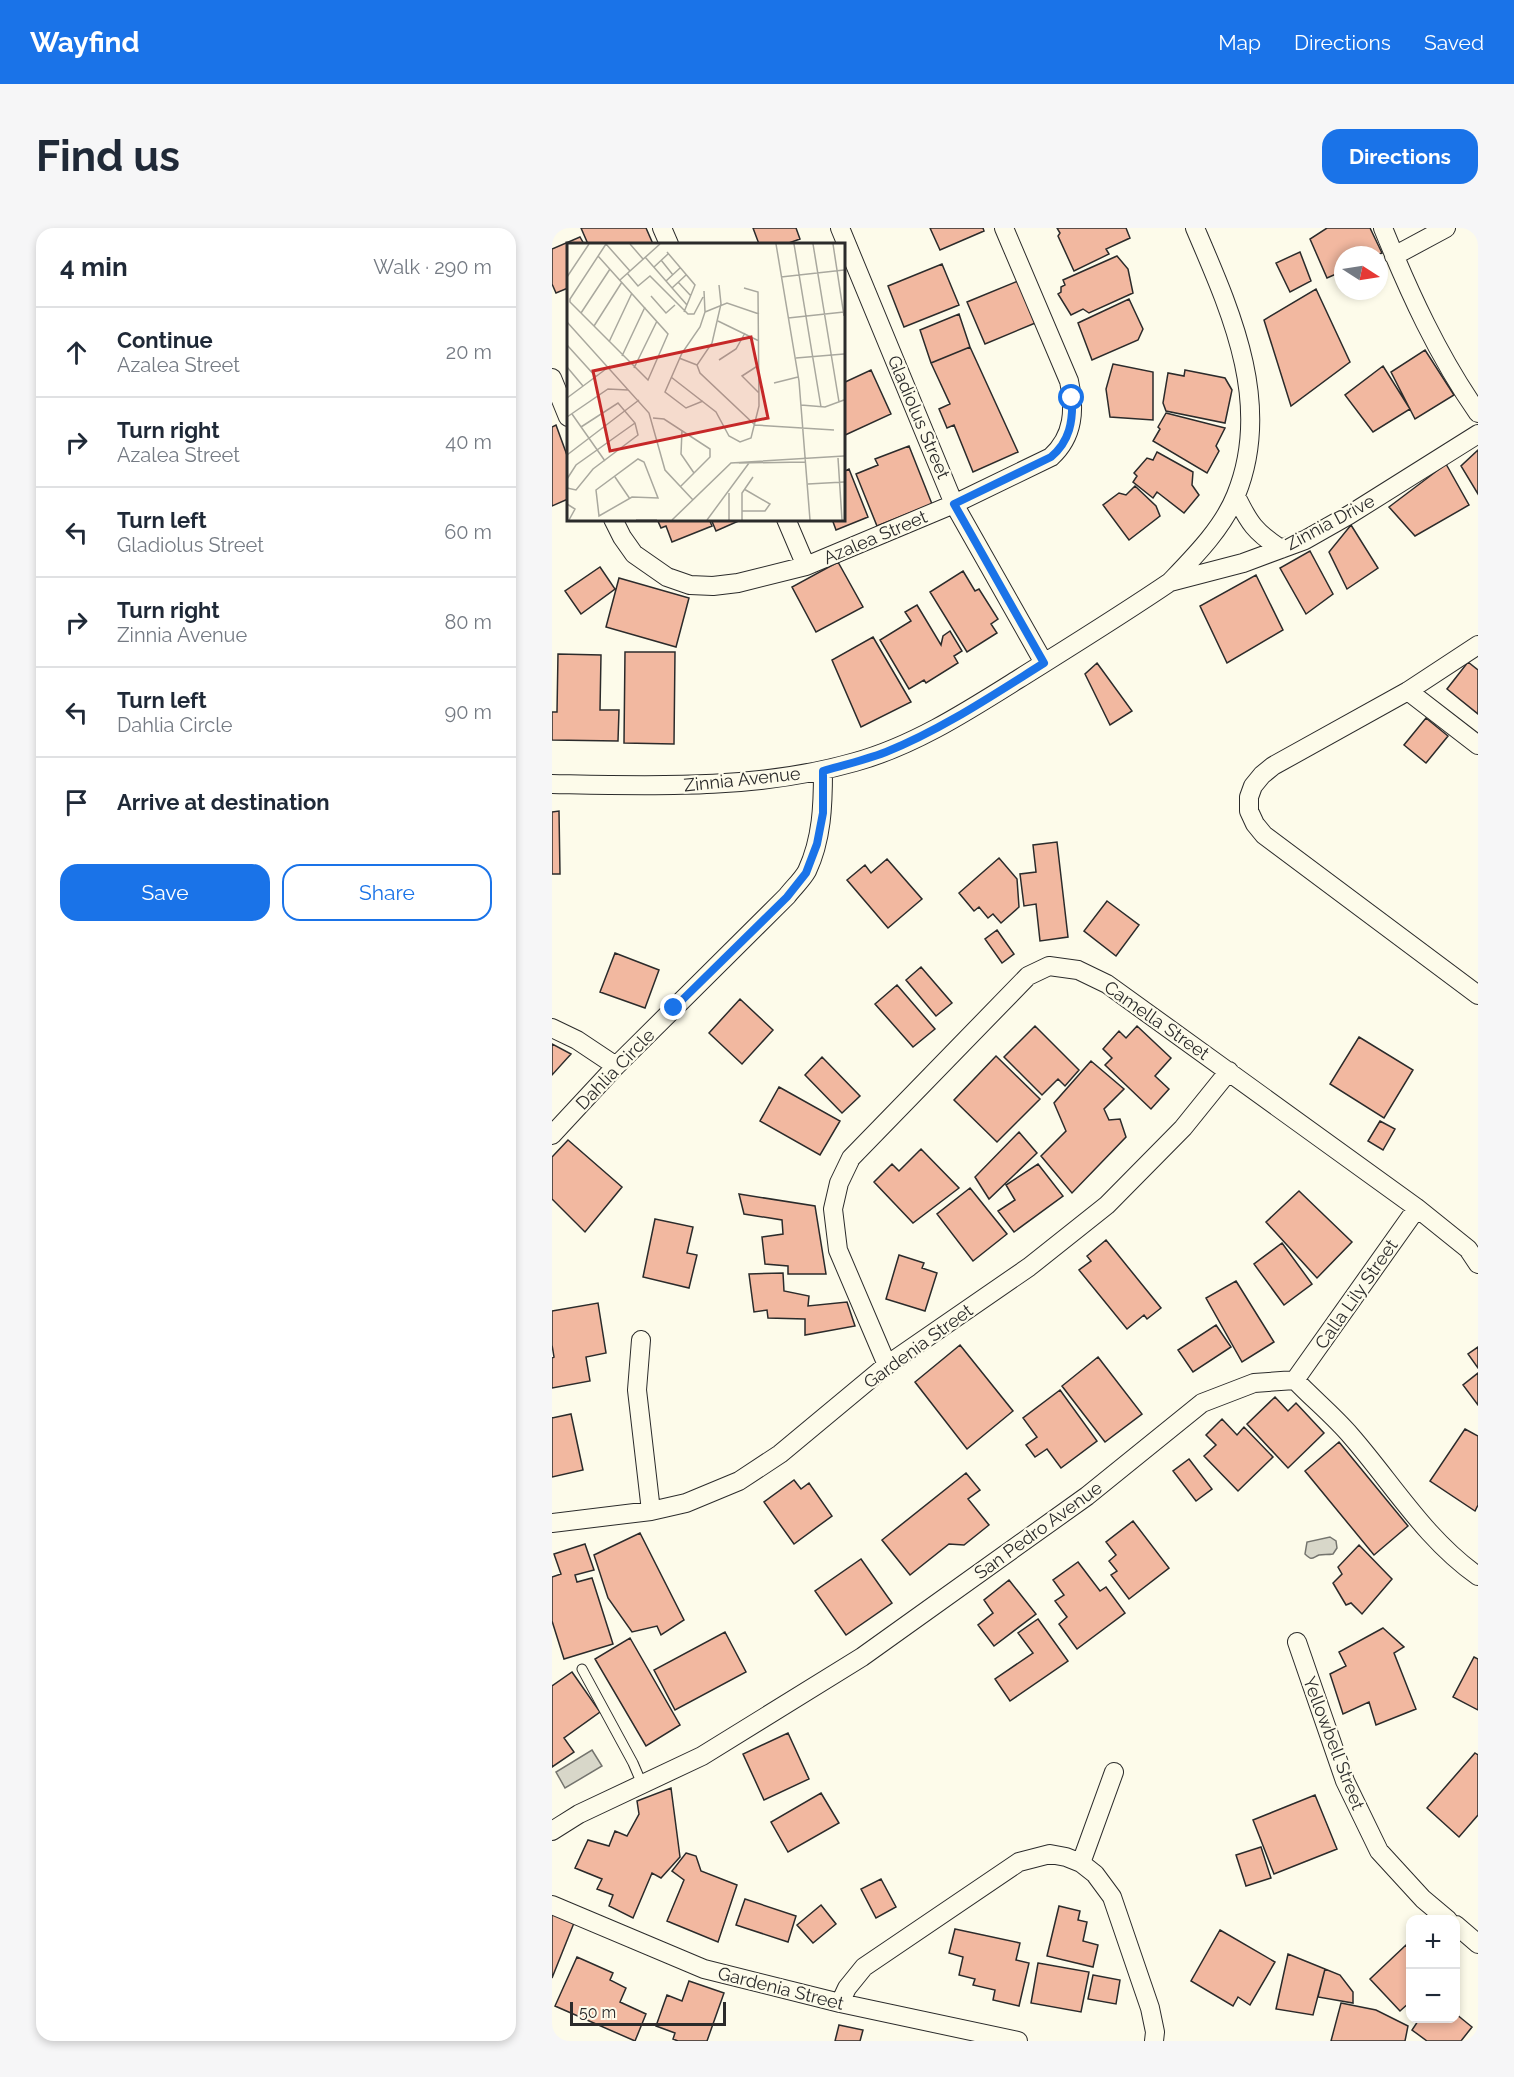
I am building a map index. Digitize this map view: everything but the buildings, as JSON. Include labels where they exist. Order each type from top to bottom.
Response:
[{"type":"street","points":[[662,228],[669,243]]},
{"type":"street","name":"Gladiolus Street","points":[[840,228],[954,504],[1044,663]]},
{"type":"street","name":"Azalea Street","points":[[614,520],[634,554],[667,577],[690,585],[713,586],[738,583],[806,566],[954,504],[1051,457],[1060,449],[1069,434],[1073,417],[1069,381],[1004,228]]},
{"type":"street","points":[[1170,582],[1196,556],[1219,525],[1236,496],[1245,466],[1250,436],[1249,392],[1242,347],[1195,228]]},
{"type":"street","points":[[1383,228],[1440,353],[1478,413]]},
{"type":"street","points":[[1394,255],[1446,228]]},
{"type":"street","points":[[552,378],[567,415]]},
{"type":"street","name":"Zinnia Drive","points":[[1170,582],[1243,563],[1305,540],[1478,434]]},
{"type":"street","points":[[1236,496],[1247,520],[1256,531],[1281,549]]},
{"type":"street","points":[[786,520],[806,566]]},
{"type":"street","name":"Zinnia Avenue","points":[[552,784],[711,785],[823,771],[886,752],[975,706],[1170,582]]},
{"type":"street","points":[[1478,645],[1408,691],[1273,766],[1253,786],[1249,797],[1249,811],[1264,836],[1478,995]]},
{"type":"street","points":[[1408,691],[1478,745]]},
{"type":"street","name":"Dahlia Circle","points":[[552,1135],[616,1066],[787,897],[806,873],[817,844],[823,813],[823,771]]},
{"type":"street","name":"Camella Street","points":[[887,1365],[838,1250],[833,1209],[839,1183],[851,1158],[1028,976],[1049,966],[1078,970],[1107,984],[1417,1208],[1468,1249],[1478,1264]]},
{"type":"street","points":[[552,1028],[577,1040],[616,1066]]},
{"type":"street","name":"Gardenia Street","points":[[552,1523],[651,1512],[686,1503],[740,1481],[780,1454],[887,1365],[1029,1267],[1107,1205],[1183,1128],[1229,1071]]},
{"type":"street","name":"Calla Lily Street","points":[[1295,1380],[1417,1208]]},
{"type":"street","points":[[641,1340],[637,1390],[651,1512]]},
{"type":"street","points":[[1295,1380],[1350,1434],[1432,1536],[1459,1563],[1478,1576]]},
{"type":"street","name":"San Pedro Avenue","points":[[552,1831],[579,1814],[702,1756],[862,1657],[1087,1496],[1202,1404],[1254,1383],[1295,1380]]},
{"type":"street","name":"Yellowbell Street","points":[[1297,1642],[1345,1781],[1378,1851],[1423,1899],[1442,1915]]},
{"type":"street","points":[[1081,1863],[1114,1772]]},
{"type":"street","points":[[840,2003],[851,1982],[864,1967],[1019,1862],[1050,1854],[1081,1863],[1095,1874],[1104,1884],[1118,1909],[1150,2008],[1155,2032],[1154,2041]]},
{"type":"street","name":"Gardenia Street","points":[[552,1905],[704,1969],[840,2003],[1018,2041]]},
{"type":"street","points":[[1460,1929],[1478,1944]]},
{"type":"lane","points":[[582,1669],[642,1784]]},
{"type":"shaded area","points":[[1330,1537],[1336,1541],[1337,1548],[1333,1554],[1309,1558],[1305,1554],[1307,1542]]},
{"type":"shaded area","points":[[592,1750],[602,1766],[565,1788],[556,1772]]},
{"type":"route","points":[[674,1008],[787,897],[806,873],[817,844],[823,813],[823,771],[886,752],[915,738],[975,706],[1044,663],[954,504],[1051,457],[1060,449],[1069,434],[1073,417],[1072,398]]}]
